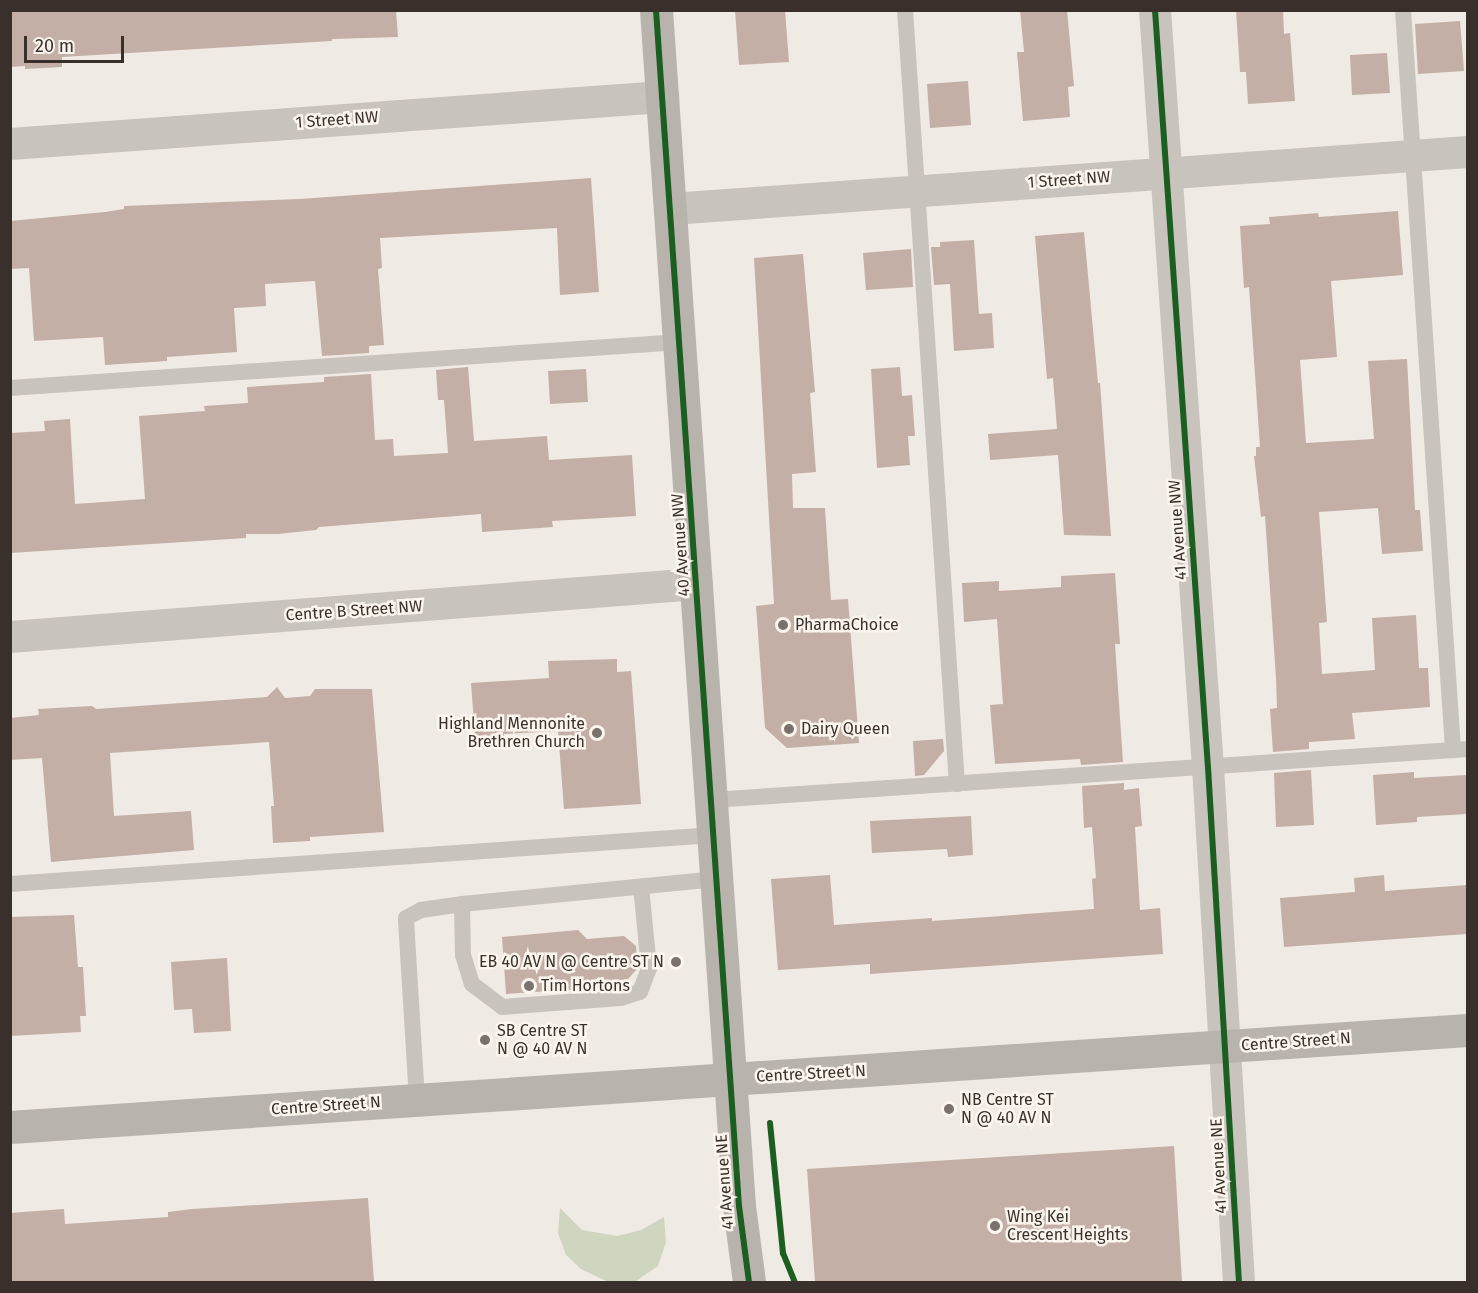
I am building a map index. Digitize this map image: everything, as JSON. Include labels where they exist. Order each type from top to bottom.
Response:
[{"type":"main road","name":"40 Avenue NW","points":[[656,10],[731,1078]]},
{"type":"main road","name":"Centre Street N","points":[[10,1127],[1467,1030]]},
{"type":"main road","name":"41 Avenue NE","points":[[731,1078],[739,1206],[749,1282]]},
{"type":"street","name":"41 Avenue NW","points":[[1155,10],[1226,1047]]},
{"type":"street","name":"1 Street NW","points":[[10,144],[663,97]]},
{"type":"street","name":"1 Street NW","points":[[671,208],[1467,152]]},
{"type":"street","name":"Centre B Street NW","points":[[10,637],[698,584]]},
{"type":"street","name":"41 Avenue NE","points":[[1226,1047],[1239,1282]]},
{"type":"lane","points":[[905,10],[957,784]]},
{"type":"lane","points":[[712,800],[1460,749],[1403,10]]},
{"type":"lane","points":[[10,388],[680,342]]},
{"type":"lane","points":[[10,884],[714,835]]},
{"type":"lane","points":[[417,1100],[406,918],[421,910],[462,904],[717,879]]},
{"type":"lane","points":[[462,904],[463,954],[472,984],[502,1007],[621,999],[640,992],[649,968],[641,886]]},
{"type":"green space","points":[[560,1208],[582,1230],[617,1236],[641,1230],[664,1217],[666,1242],[658,1266],[636,1281],[617,1282],[608,1282],[581,1269],[566,1255],[558,1233]]},
{"type":"building","points":[[10,10],[396,10],[398,37],[332,39],[332,41],[62,57],[62,67],[25,69],[25,66],[10,67]]},
{"type":"building","points":[[735,10],[785,10],[789,62],[739,65]]},
{"type":"building","points":[[1020,10],[1067,10],[1074,86],[1068,87],[1070,117],[1023,121],[1017,52],[1024,52]]},
{"type":"building","points":[[1236,10],[1283,10],[1284,34],[1290,33],[1295,101],[1248,104],[1246,72],[1240,72]]},
{"type":"building","points":[[1460,21],[1464,71],[1418,74],[1415,24]]},
{"type":"building","points":[[1387,53],[1390,93],[1352,95],[1350,55]]},
{"type":"building","points":[[968,81],[971,125],[930,128],[927,84]]},
{"type":"building","points":[[591,178],[599,292],[560,295],[557,228],[380,238],[382,268],[378,269],[384,345],[369,346],[369,353],[322,356],[315,281],[265,284],[266,306],[234,308],[237,352],[167,357],[167,361],[105,365],[103,337],[34,341],[29,268],[10,269],[10,221],[105,212],[124,209],[124,206],[300,199]]},
{"type":"building","points":[[1398,211],[1403,275],[1331,281],[1337,357],[1300,360],[1306,443],[1374,439],[1368,361],[1407,359],[1415,510],[1420,510],[1423,551],[1382,554],[1378,508],[1319,512],[1327,622],[1319,623],[1322,674],[1375,670],[1372,618],[1416,615],[1419,668],[1428,668],[1430,707],[1352,713],[1355,739],[1309,742],[1309,749],[1273,752],[1270,709],[1277,708],[1276,678],[1265,516],[1261,517],[1254,456],[1256,456],[1256,447],[1260,447],[1249,287],[1244,288],[1240,226],[1270,224],[1269,217],[1318,213],[1319,217]]},
{"type":"building","points":[[1084,232],[1098,383],[1100,383],[1111,536],[1064,535],[1058,455],[990,460],[988,434],[1057,429],[1053,378],[1047,379],[1035,236]]},
{"type":"building","points":[[974,240],[979,314],[992,313],[994,348],[954,351],[950,284],[934,285],[931,247],[940,247],[940,242]]},
{"type":"building","points":[[911,249],[913,287],[866,290],[863,253]]},
{"type":"building","points":[[803,254],[815,392],[810,393],[816,472],[792,474],[793,508],[825,508],[831,600],[848,599],[859,743],[787,748],[765,728],[756,606],[774,604],[754,258]]},
{"type":"building","points":[[468,367],[474,441],[547,436],[549,460],[632,455],[636,516],[552,521],[553,527],[482,532],[481,514],[319,527],[316,530],[278,534],[246,534],[246,538],[10,553],[10,433],[45,431],[44,421],[70,419],[75,504],[145,499],[139,416],[205,411],[204,406],[248,403],[247,387],[324,382],[324,377],[371,374],[375,440],[393,439],[394,456],[448,453],[444,400],[438,400],[436,370]]},
{"type":"building","points":[[900,367],[902,396],[912,395],[915,436],[908,436],[910,465],[877,468],[871,369]]},
{"type":"building","points":[[586,369],[588,402],[550,404],[548,371]]},
{"type":"building","points":[[1115,573],[1120,644],[1115,644],[1123,762],[1081,765],[1080,759],[995,764],[990,705],[1003,704],[997,619],[964,622],[962,583],[999,581],[999,591],[1061,587],[1061,576]]},
{"type":"building","name":"Highland Mennonite Brethren Church","points":[[617,659],[617,672],[631,671],[641,804],[564,809],[558,731],[504,734],[505,747],[476,749],[471,683],[549,678],[548,661]]},
{"type":"building","points":[[277,687],[285,698],[310,696],[315,689],[372,689],[384,832],[310,837],[310,841],[273,843],[271,806],[274,806],[269,742],[110,753],[114,816],[191,811],[194,850],[51,862],[42,758],[10,760],[10,718],[39,715],[38,709],[92,706],[96,709],[267,697]]},
{"type":"building","points":[[943,739],[944,751],[924,775],[915,776],[913,741]]},
{"type":"building","points":[[1311,770],[1314,825],[1276,827],[1274,773]]},
{"type":"building","points":[[1414,772],[1414,778],[1467,775],[1467,814],[1417,817],[1417,822],[1376,825],[1373,775]]},
{"type":"building","points":[[1124,783],[1124,790],[1139,788],[1142,826],[1135,827],[1140,910],[1160,908],[1163,954],[870,974],[870,964],[778,970],[771,879],[830,875],[834,925],[932,918],[932,921],[1094,909],[1092,879],[1096,878],[1092,827],[1084,828],[1082,786]]},
{"type":"building","points":[[971,816],[973,855],[948,857],[947,849],[872,853],[870,821]]},
{"type":"building","points":[[1384,875],[1385,891],[1467,885],[1467,934],[1284,947],[1280,898],[1355,892],[1354,878]]},
{"type":"building","points":[[74,915],[78,967],[83,967],[86,1016],[80,1016],[81,1032],[10,1036],[10,917]]},
{"type":"building","points":[[578,930],[587,939],[624,936],[636,946],[638,968],[628,979],[621,980],[614,987],[506,994],[502,937]]},
{"type":"building","points":[[227,958],[231,1031],[194,1033],[192,1009],[174,1010],[171,962]]},
{"type":"building","name":"Wing Kei Crescent Heights","points":[[1174,1146],[1182,1282],[815,1282],[807,1169]]},
{"type":"building","points":[[368,1198],[374,1282],[10,1282],[10,1213],[64,1209],[65,1224],[168,1217],[168,1212],[192,1209]]},
{"type":"cycle path","points":[[656,10],[739,1206],[749,1282]]},
{"type":"cycle path","points":[[1155,10],[1208,767],[1239,1282]]},
{"type":"cycle path","points":[[770,1123],[783,1253],[795,1282]]},
{"type":"place","name":"PharmaChoice","points":[[783,625]]},
{"type":"place","name":"Dairy Queen","points":[[789,729]]},
{"type":"place","name":"Highland Mennonite Brethren Church","points":[[597,733]]},
{"type":"place","name":"EB 40 AV N @ Centre ST N","points":[[676,962]]},
{"type":"place","name":"Tim Hortons","points":[[529,986]]},
{"type":"place","name":"SB Centre ST N @ 40 AV N","points":[[485,1040]]},
{"type":"place","name":"NB Centre ST N @ 40 AV N","points":[[949,1109]]},
{"type":"place","name":"Wing Kei Crescent Heights","points":[[995,1226]]}]
